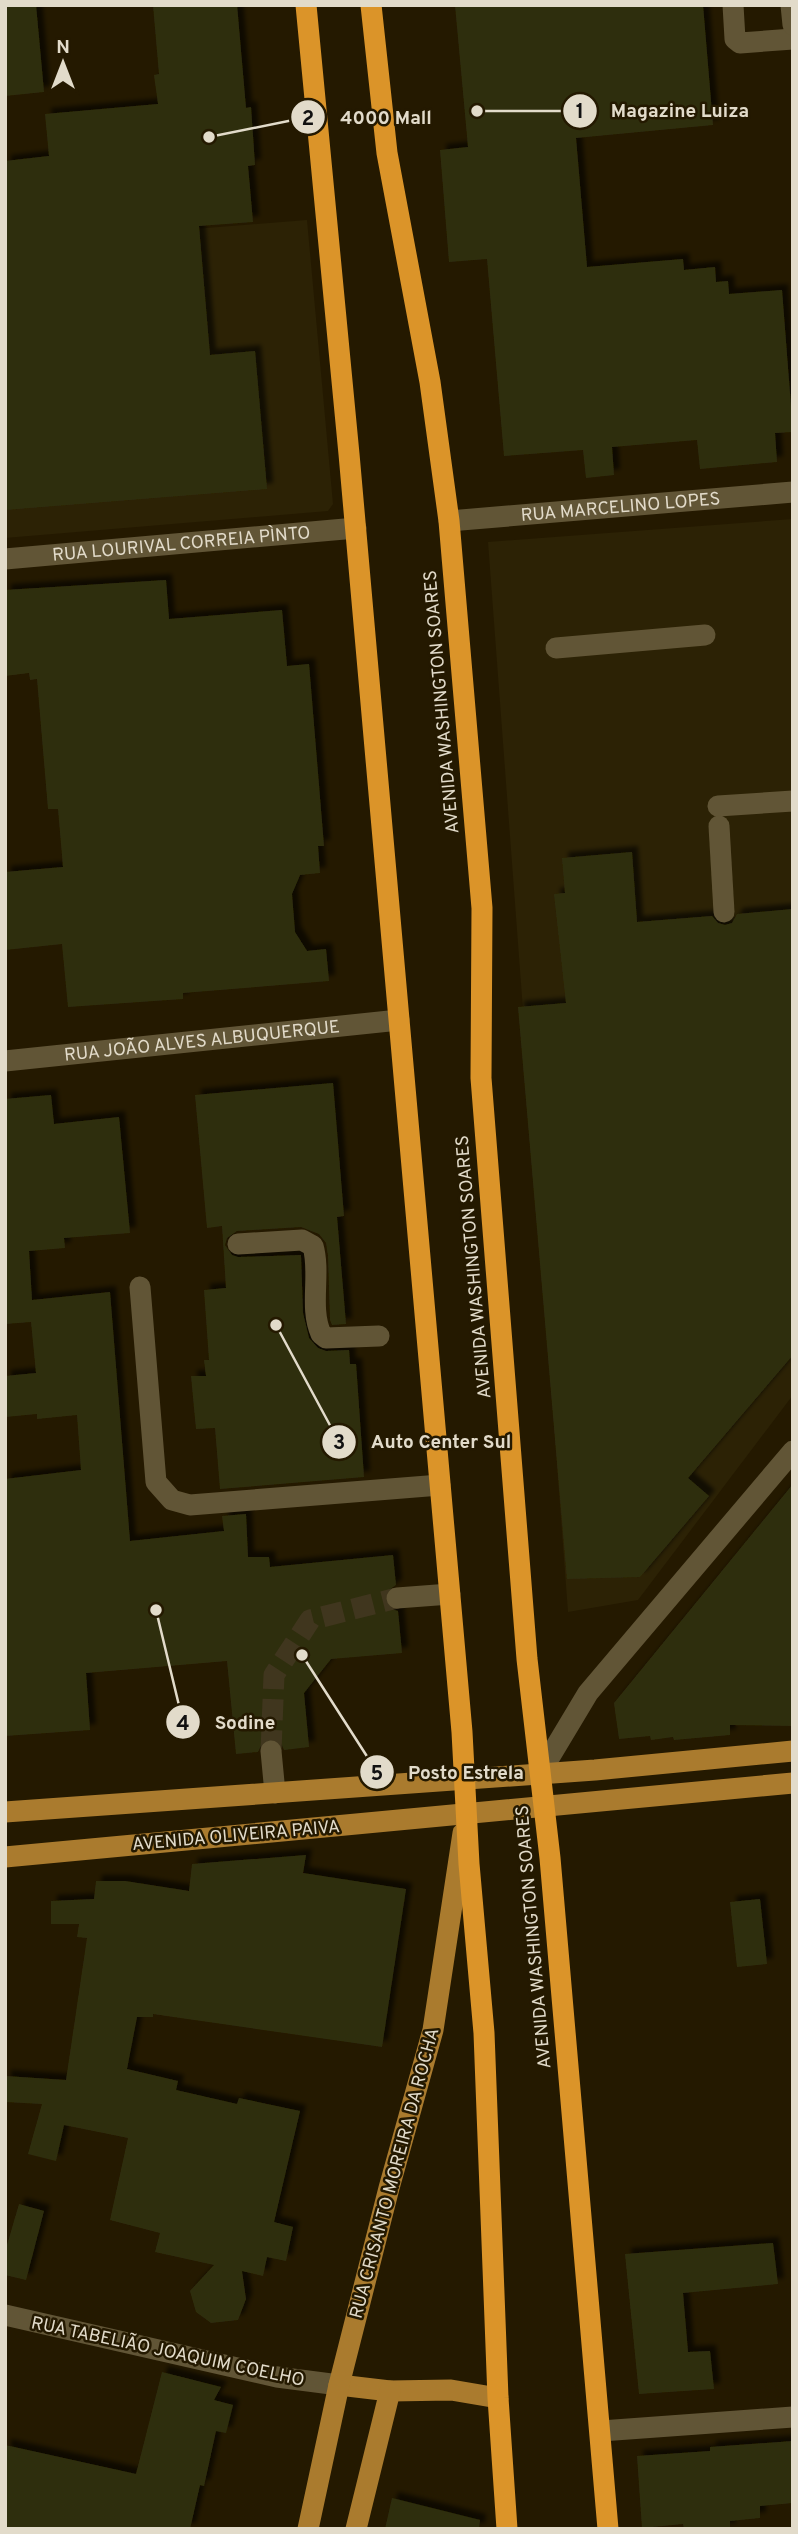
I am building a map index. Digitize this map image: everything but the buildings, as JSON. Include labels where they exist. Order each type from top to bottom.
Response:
[{"type":"highway","points":[[306,5],[356,528],[450,1594],[484,2033],[498,2398],[507,2529]]},
{"type":"highway","name":"AVENIDA WASHINGTON SOARES","points":[[371,5],[387,153],[430,382],[449,521],[482,908],[481,1078],[527,1660],[544,1807],[608,2529]]},
{"type":"main road","points":[[5,1812],[540,1773],[793,1751]]},
{"type":"main road","name":"AVENIDA OLIVEIRA PAIVA","points":[[5,1857],[793,1783]]},
{"type":"main road","name":"RUA CRISANTO MOREIRA DA ROCHA","points":[[308,2529],[338,2385],[433,2030],[466,1814]]},
{"type":"main road","name":"RUA TABELIÃO JOAQUIM COELHO","points":[[338,2385],[390,2390],[451,2389],[498,2398]]},
{"type":"main road","points":[[356,2529],[390,2390]]},
{"type":"street","points":[[733,5],[735,39],[740,43],[793,39]]},
{"type":"street","points":[[791,5],[793,25]]},
{"type":"street","name":"RUA MARCELINO LOPES","points":[[449,521],[793,492]]},
{"type":"street","name":"RUA LOURIVAL CORREIA PÌNTO","points":[[5,559],[356,528]]},
{"type":"street","points":[[556,648],[705,635]]},
{"type":"street","points":[[724,912],[718,816],[793,801]]},
{"type":"street","name":"RUA JOÃO ALVES ALBUQUERQUE","points":[[5,1061],[399,1020]]},
{"type":"street","points":[[238,1244],[302,1240],[313,1247],[316,1256],[315,1297],[321,1334],[326,1338],[379,1336]]},
{"type":"street","points":[[140,1287],[156,1482],[172,1500],[190,1506],[440,1485]]},
{"type":"street","points":[[540,1773],[587,1693],[793,1451]]},
{"type":"street","points":[[397,1598],[450,1594]]},
{"type":"street","points":[[271,1751],[275,1793]]},
{"type":"street","name":"RUA TABELIÃO JOAQUIM COELHO","points":[[5,2315],[277,2377],[338,2385]]},
{"type":"street","points":[[601,2431],[793,2417]]},
{"type":"shaded area","points":[[307,220],[333,504],[328,511],[5,538],[5,244]]},
{"type":"shaded area","points":[[793,519],[793,1395],[638,1600],[568,1612],[488,542]]},
{"type":"tunnel","points":[[271,1751],[274,1675],[310,1620],[397,1598]]},
{"type":"place","name":"Magazine Luiza","points":[[477,111]]},
{"type":"place","name":"4000 Mall","points":[[209,137]]},
{"type":"place","name":"Auto Center Sul","points":[[276,1325]]},
{"type":"place","name":"Sodine","points":[[156,1610]]},
{"type":"place","name":"Posto Estrela","points":[[302,1655]]}]
